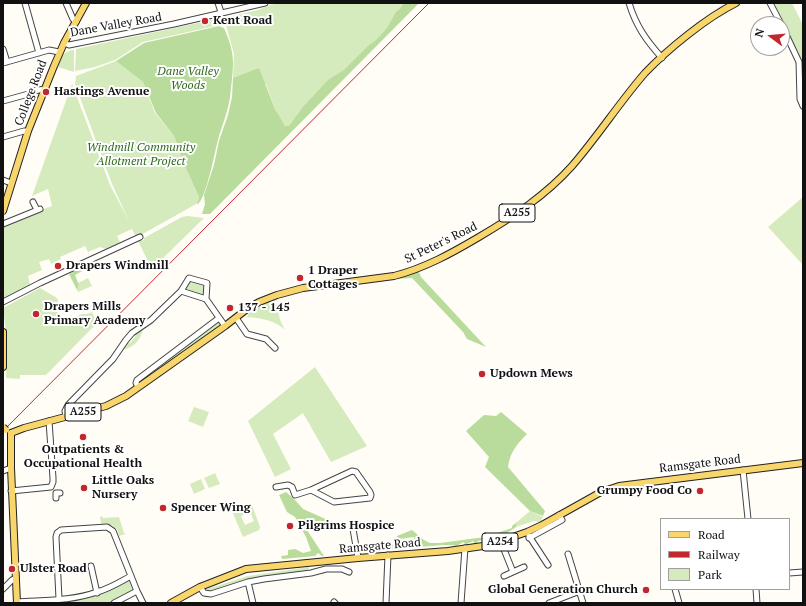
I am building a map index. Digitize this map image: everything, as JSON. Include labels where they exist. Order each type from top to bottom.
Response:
[{"type":"main road","name":"College Road","points":[[3,211],[28,131],[41,97],[59,52],[86,3]]},
{"type":"main road","name":"A255","points":[[662,58],[693,31],[736,3]]},
{"type":"main road","name":"St Peter's Road","points":[[7,430],[24,428],[106,406],[126,396],[247,309],[259,302],[286,292],[394,276],[442,258],[486,233],[539,197],[560,178],[646,73],[662,58]]},
{"type":"main road","points":[[3,332],[3,367]]},
{"type":"main road","points":[[7,430],[17,602]]},
{"type":"main road","name":"Ramsgate Road","points":[[171,603],[200,587],[246,569],[481,547],[528,535],[559,515],[601,492],[615,487],[803,463]]},
{"type":"street","points":[[25,3],[39,53]]},
{"type":"street","points":[[66,3],[72,19],[76,22]]},
{"type":"street","points":[[218,3],[221,12]]},
{"type":"street","name":"Dane Valley Road","points":[[64,43],[69,45],[174,24],[221,12],[228,12],[266,3]]},
{"type":"street","points":[[629,3],[635,22],[640,31],[662,58]]},
{"type":"street","points":[[770,3],[777,16]]},
{"type":"street","points":[[790,42],[799,62],[800,94],[803,106]]},
{"type":"street","points":[[3,49],[5,62],[49,50],[59,52]]},
{"type":"street","points":[[3,101],[45,89]]},
{"type":"street","points":[[32,93],[41,97]]},
{"type":"street","points":[[3,137],[28,131]]},
{"type":"street","points":[[3,180],[12,183]]},
{"type":"street","points":[[3,224],[38,210],[33,202]]},
{"type":"street","points":[[3,302],[40,283],[140,237]]},
{"type":"street","points":[[66,416],[65,411],[68,405],[113,359],[132,333],[152,320],[181,291],[189,278],[207,284],[206,299]]},
{"type":"street","points":[[181,291],[206,299],[225,326]]},
{"type":"street","name":"St Peter's Road","points":[[138,387],[136,383],[137,380],[219,318]]},
{"type":"street","points":[[236,318],[247,334],[266,339],[275,348]]},
{"type":"street","points":[[49,421],[53,478],[51,487]]},
{"type":"street","points":[[3,471],[10,468]]},
{"type":"street","points":[[743,470],[748,518]]},
{"type":"street","points":[[276,487],[288,485],[292,487],[295,495],[311,490],[352,471],[356,472],[371,495],[370,498],[334,502],[311,490]]},
{"type":"street","points":[[11,491],[51,487]]},
{"type":"street","points":[[51,487],[57,494]]},
{"type":"street","points":[[55,600],[56,536],[60,531],[107,527],[113,530],[143,603]]},
{"type":"street","points":[[353,529],[358,558]]},
{"type":"street","points":[[528,535],[548,565]]},
{"type":"street","points":[[500,542],[513,572]]},
{"type":"street","points":[[461,603],[465,548]]},
{"type":"street","points":[[568,554],[583,603]]},
{"type":"street","points":[[386,603],[388,555]]},
{"type":"street","points":[[92,566],[97,593]]},
{"type":"street","points":[[504,576],[524,567]]},
{"type":"street","points":[[200,587],[204,592],[211,594],[248,582],[264,579],[326,569],[346,570]]},
{"type":"street","points":[[790,573],[803,572]]},
{"type":"street","points":[[17,602],[73,598],[97,593],[131,576]]},
{"type":"street","points":[[3,589],[16,578]]},
{"type":"street","points":[[248,582],[253,603]]},
{"type":"street","points":[[674,590],[679,603]]},
{"type":"street","points":[[756,590],[757,603]]},
{"type":"street","points":[[114,603],[137,591]]},
{"type":"street","points":[[549,603],[580,591]]},
{"type":"green space","points":[[278,3],[419,3],[299,124],[290,130],[285,126],[278,115],[266,84],[233,78],[234,54],[224,18],[258,10]]},
{"type":"green space","name":"Dane Valley Woods","points":[[404,3],[419,3],[210,214],[202,214],[205,204],[204,195],[228,115],[232,97],[233,78],[259,68],[275,109],[285,126],[289,126],[303,107],[328,80],[344,70],[376,40],[387,28],[396,12]]},
{"type":"green space","points":[[773,3],[792,3],[803,25],[803,65],[790,38],[790,16],[779,16]]},
{"type":"green space","points":[[221,18],[222,22],[220,25],[143,42],[115,60],[95,67],[75,71],[76,49]]},
{"type":"green space","name":"Dane Valley Woods","points":[[219,26],[224,28],[233,59],[230,97],[207,184],[201,201],[197,205],[199,197],[184,164],[174,136],[156,113],[143,82],[116,61],[144,43]]},
{"type":"green space","points":[[74,50],[74,72],[58,67],[63,55]]},
{"type":"green space","name":"Windmill Community Allotment Project","points":[[116,61],[143,82],[155,113],[174,136],[184,164],[199,197],[198,203],[139,236],[135,235],[132,229],[117,236],[120,242],[106,249],[100,247],[88,252],[85,246],[60,257],[61,259],[51,264],[49,259],[39,262],[42,270],[28,276],[30,285],[3,300],[3,224],[52,206],[48,189],[32,196],[72,84],[110,185],[129,221],[112,184],[75,84],[76,76]]},
{"type":"green space","points":[[803,197],[803,265],[768,227]]},
{"type":"green space","points":[[188,216],[204,218],[152,269],[138,241],[144,240],[144,238],[182,217]]},
{"type":"green space","points":[[83,267],[84,270],[75,275],[79,285],[77,290],[69,274]]},
{"type":"green space","points":[[417,270],[421,277],[486,347],[467,339],[463,332],[412,278],[396,279],[396,276]]},
{"type":"green space","points":[[88,278],[92,286],[78,292],[78,283]]},
{"type":"green space","points":[[190,281],[205,284],[205,295],[203,296],[185,290]]},
{"type":"green space","points":[[40,288],[57,298],[60,305],[55,307],[61,319],[66,317],[70,319],[92,312],[97,323],[46,375],[20,375],[20,379],[6,378],[7,339],[3,308]]},
{"type":"green space","points":[[269,301],[277,304],[280,320],[285,330],[272,322],[247,317],[249,313]]},
{"type":"green space","points":[[219,321],[221,324],[138,382],[138,381]]},
{"type":"green space","points":[[143,329],[136,343],[122,350],[126,343],[130,343],[136,334]]},
{"type":"green space","points":[[315,367],[367,446],[331,462],[303,413],[273,434],[291,469],[275,477],[248,421]]},
{"type":"green space","points":[[194,407],[209,412],[203,427],[188,421]]},
{"type":"green space","points":[[501,412],[527,434],[514,449],[510,457],[508,467],[545,511],[543,516],[530,511],[485,467],[489,457],[466,431],[484,415],[496,416]]},
{"type":"green space","points":[[215,473],[220,484],[209,488],[204,478]]},
{"type":"green space","points":[[201,479],[205,489],[194,494],[190,484]]},
{"type":"green space","points":[[286,492],[303,509],[330,521],[303,524],[324,556],[318,553],[315,556],[282,559],[281,556],[288,555],[288,550],[295,549],[303,553],[311,551],[306,537],[295,517],[287,512],[279,495]]},
{"type":"green space","points":[[246,503],[252,505],[260,527],[259,530],[243,537],[232,511],[233,508]],"holes":[[[250,512],[254,521],[245,525],[241,516]]]},
{"type":"green space","points":[[530,511],[543,517],[540,522],[534,521],[516,527],[517,522]]},
{"type":"green space","points":[[102,516],[103,518],[119,517],[124,533],[126,534],[119,536],[117,529],[112,525],[101,524],[100,517]]},
{"type":"green space","points":[[517,522],[516,527],[507,533],[490,538],[488,541],[478,541],[475,544],[473,541],[465,545],[464,542],[456,546],[443,545],[416,547],[414,537],[399,539],[399,548],[363,552],[396,544],[397,536],[412,530],[430,543],[440,543],[485,537],[512,528],[512,526]]},
{"type":"green space","points":[[309,567],[308,571],[207,593],[206,590],[248,576]]},
{"type":"green space","points":[[129,580],[133,591],[112,603],[56,603],[97,595]]},
{"type":"railway","points":[[3,431],[429,3]]},
{"type":"place","name":"Kent Road","points":[[205,21]]},
{"type":"place","name":"Hastings Avenue","points":[[46,92]]},
{"type":"place","name":"Drapers Windmill","points":[[58,266]]},
{"type":"place","name":"1 Draper Cottages","points":[[300,278]]},
{"type":"place","name":"137 - 145","points":[[230,308]]},
{"type":"place","name":"Drapers Mills Primary Academy","points":[[36,314]]},
{"type":"place","name":"Updown Mews","points":[[482,374]]},
{"type":"place","name":"Outpatients & Occupational Health","points":[[83,437]]},
{"type":"place","name":"Little Oaks Nursery","points":[[84,488]]},
{"type":"place","name":"Grumpy Food Co","points":[[700,491]]},
{"type":"place","name":"Spencer Wing","points":[[163,508]]},
{"type":"place","name":"Pilgrims Hospice","points":[[290,526]]},
{"type":"place","name":"Ulster Road","points":[[12,569]]},
{"type":"place","name":"Global Generation Church","points":[[646,590]]}]
